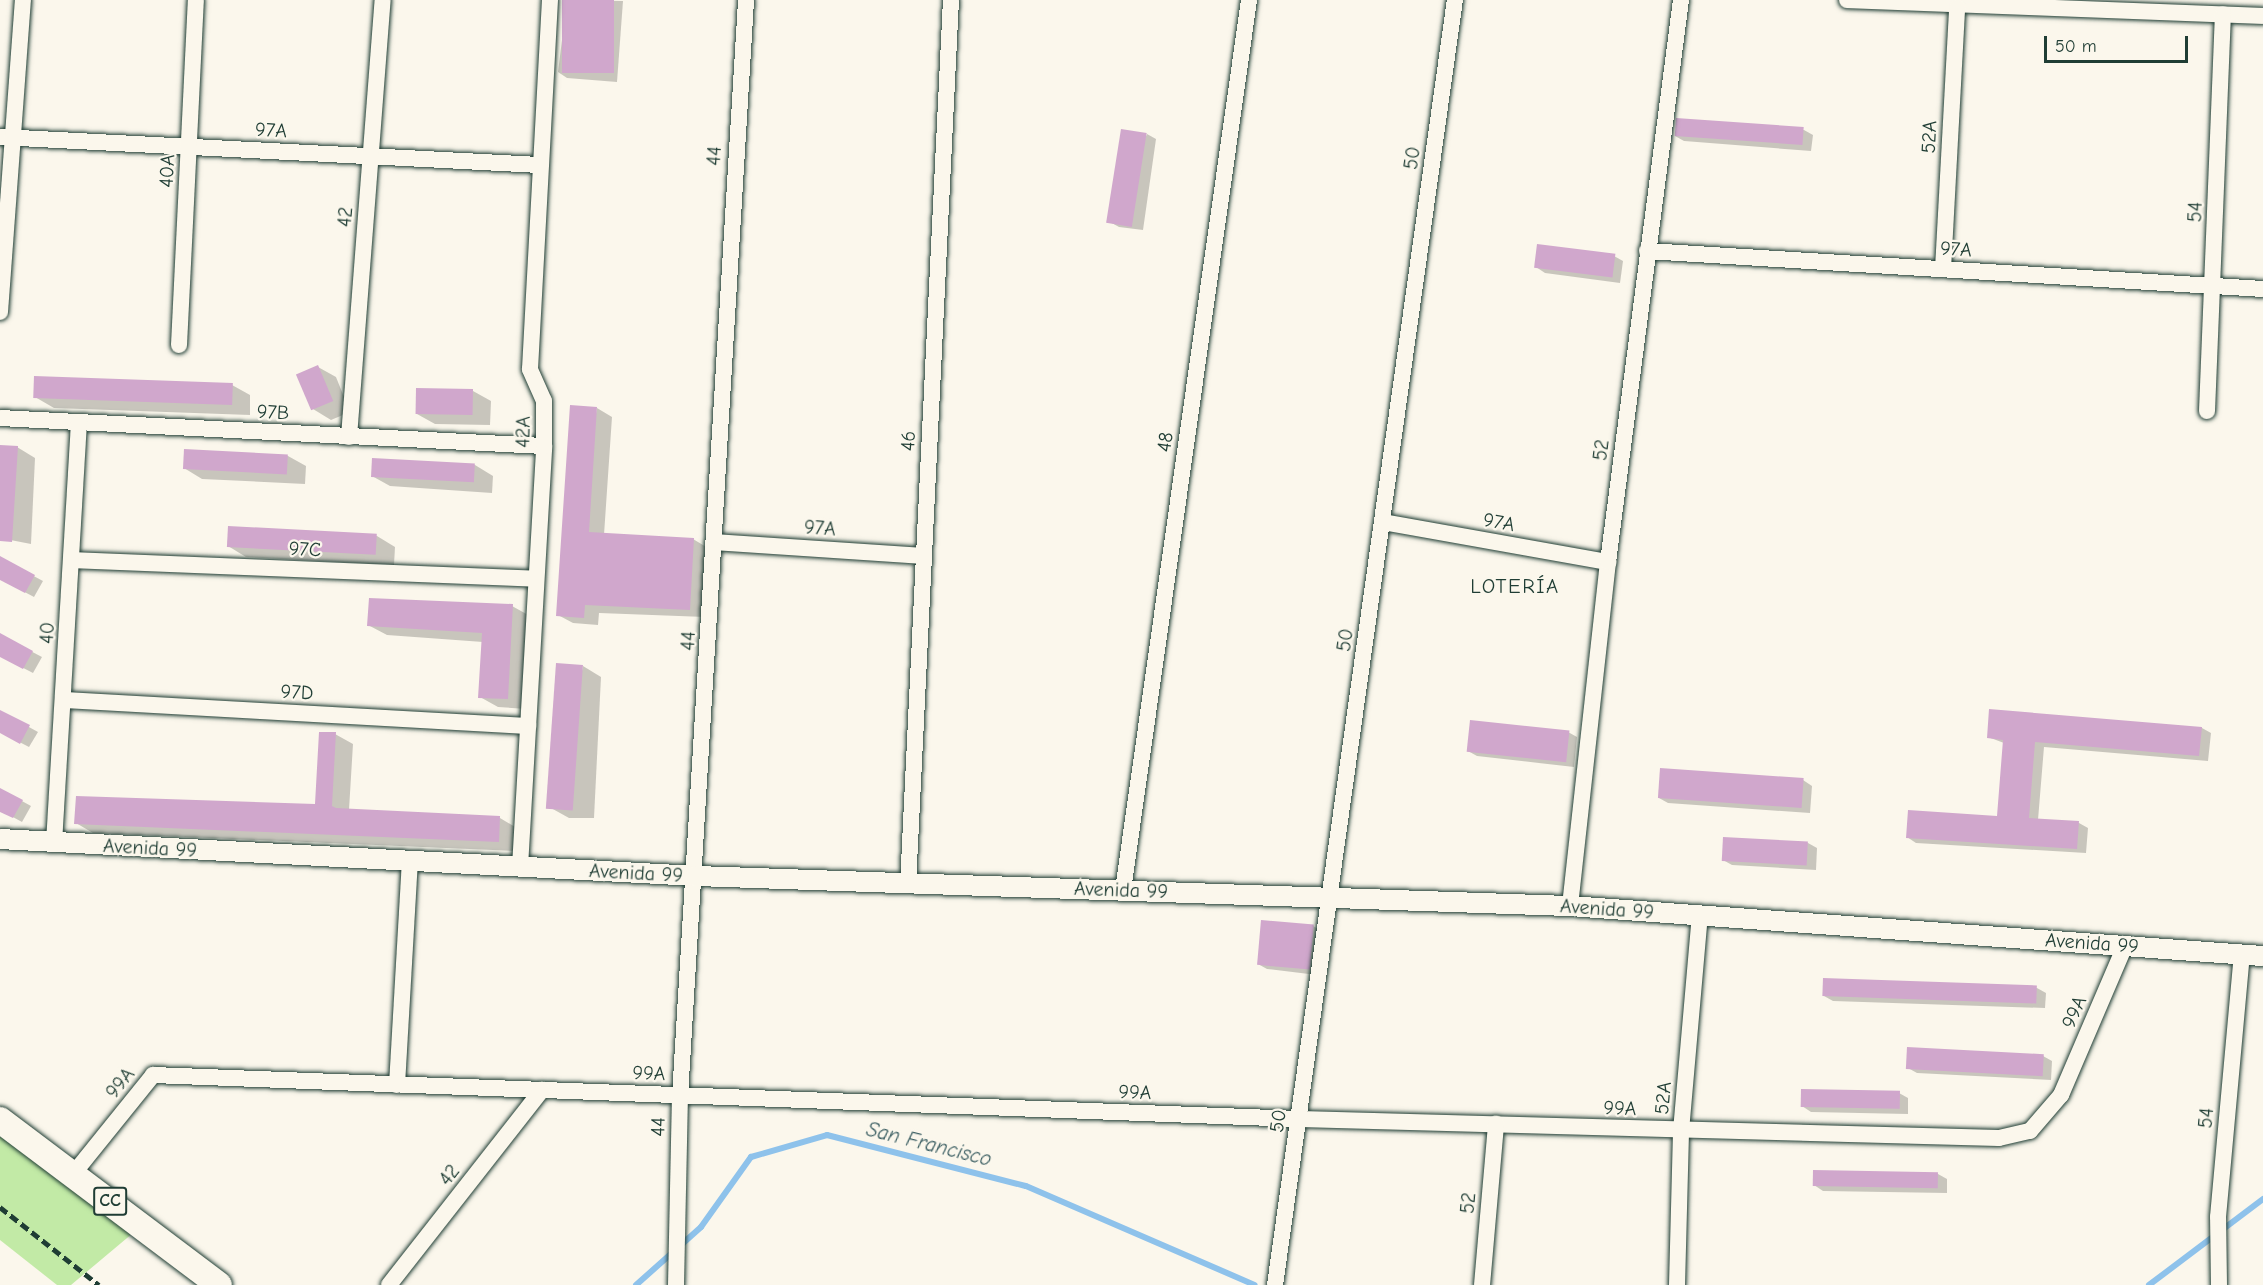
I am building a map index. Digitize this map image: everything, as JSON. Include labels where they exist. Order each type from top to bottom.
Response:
[{"type":"main road","name":"CC","points":[[0,1120],[74,1173],[219,1285]]},
{"type":"street","points":[[0,312],[6,137],[23,0]]},
{"type":"street","name":"40A","points":[[179,345],[196,0]]},
{"type":"street","name":"42","points":[[349,437],[383,0]]},
{"type":"street","name":"42A","points":[[520,867],[544,446],[544,401],[530,369],[539,165],[550,0]]},
{"type":"street","name":"44","points":[[676,1285],[680,1095],[696,876],[746,0]]},
{"type":"street","name":"46","points":[[908,885],[951,0]]},
{"type":"street","name":"48","points":[[1123,890],[1249,0]]},
{"type":"street","name":"50","points":[[1275,1282],[1300,1119],[1455,0]]},
{"type":"street","name":"52","points":[[1570,906],[1608,562],[1681,0]]},
{"type":"street","points":[[1848,0],[1958,7],[2263,16]]},
{"type":"street","name":"52A","points":[[1943,269],[1958,7]]},
{"type":"street","name":"54","points":[[2207,411],[2214,286],[2223,14]]},
{"type":"street","name":"97A","points":[[6,137],[539,165]]},
{"type":"street","name":"97A","points":[[1647,251],[2263,289]]},
{"type":"street","name":"97B","points":[[0,418],[79,424],[544,446]]},
{"type":"street","name":"40","points":[[54,843],[79,424]]},
{"type":"street","name":"97A","points":[[1383,522],[1608,562]]},
{"type":"street","name":"97A","points":[[714,542],[924,556]]},
{"type":"street","name":"97C","points":[[72,560],[535,579]]},
{"type":"street","name":"97D","points":[[64,700],[528,726]]},
{"type":"street","name":"Avenida 99","points":[[0,839],[696,876],[1570,906],[2263,956]]},
{"type":"street","points":[[397,1085],[410,862]]},
{"type":"street","name":"52A","points":[[1677,1285],[1681,1131],[1700,915]]},
{"type":"street","name":"99A","points":[[74,1173],[153,1075],[1300,1119],[1999,1138],[2030,1131],[2061,1095],[2126,946]]},
{"type":"street","name":"54","points":[[2218,1285],[2221,1253],[2218,1217],[2242,954]]},
{"type":"street","name":"42","points":[[389,1285],[543,1090]]},
{"type":"street","name":"52","points":[[1482,1285],[1496,1125]]},
{"type":"green space","points":[[0,1133],[133,1233],[71,1285],[57,1285],[0,1240]]},
{"type":"building","points":[[562,0],[614,0],[614,73],[562,73]]},
{"type":"building","points":[[1676,118],[1804,127],[1802,145],[1675,136]]},
{"type":"building","points":[[1121,129],[1147,133],[1132,227],[1106,223]]},
{"type":"building","points":[[1537,244],[1615,254],[1612,277],[1534,268]]},
{"type":"building","points":[[318,365],[333,401],[311,410],[296,374]]},
{"type":"building","points":[[34,376],[233,383],[232,405],[33,398]]},
{"type":"building","points":[[416,388],[473,389],[473,415],[416,414]]},
{"type":"building","points":[[570,405],[597,407],[589,532],[694,538],[690,610],[585,605],[584,618],[556,616]]},
{"type":"building","points":[[0,445],[18,446],[12,542],[0,541]]},
{"type":"building","points":[[184,449],[288,454],[287,474],[183,469]]},
{"type":"building","points":[[372,458],[475,463],[474,482],[371,477]]},
{"type":"building","points":[[228,526],[377,534],[376,555],[227,547]]},
{"type":"building","points":[[0,556],[35,575],[25,593],[0,580]]},
{"type":"building","points":[[369,598],[513,604],[508,699],[478,698],[482,633],[367,626]]},
{"type":"building","points":[[0,633],[33,651],[23,669],[0,657]]},
{"type":"building","points":[[556,663],[583,665],[573,811],[546,809]]},
{"type":"building","points":[[1989,709],[2202,727],[2199,756],[2035,742],[2029,818],[2079,821],[2077,849],[1906,838],[1908,810],[1997,816],[2003,740],[1987,738]]},
{"type":"building","points":[[0,710],[30,725],[20,744],[0,733]]},
{"type":"building","points":[[1470,720],[1569,730],[1566,762],[1467,752]]},
{"type":"building","points":[[319,732],[336,732],[332,806],[500,816],[499,842],[74,824],[76,796],[315,804]]},
{"type":"building","points":[[1660,768],[1804,778],[1802,808],[1658,798]]},
{"type":"building","points":[[0,788],[23,800],[13,818],[0,812]]},
{"type":"building","points":[[1723,837],[1808,841],[1807,865],[1722,861]]},
{"type":"building","points":[[1261,920],[1314,925],[1310,969],[1257,965]]},
{"type":"building","points":[[1823,978],[2037,985],[2036,1003],[1822,996]]},
{"type":"building","points":[[1907,1047],[2044,1054],[2043,1076],[1906,1069]]},
{"type":"building","points":[[1801,1089],[1900,1091],[1900,1109],[1801,1107]]},
{"type":"building","points":[[1813,1170],[1938,1172],[1938,1188],[1813,1186]]},
{"type":"waterway","name":"San Francisco","points":[[681,1245],[701,1227],[751,1157],[827,1135],[1026,1186],[1255,1285]]},
{"type":"waterway","name":"San Francisco","points":[[2149,1285],[2263,1199]]},
{"type":"waterway","name":"San Francisco","points":[[636,1285],[673,1252]]},
{"type":"railway","points":[[0,1207],[99,1285]]},
{"type":"district","name":"LOTERÍA","points":[[1515,586]]}]
